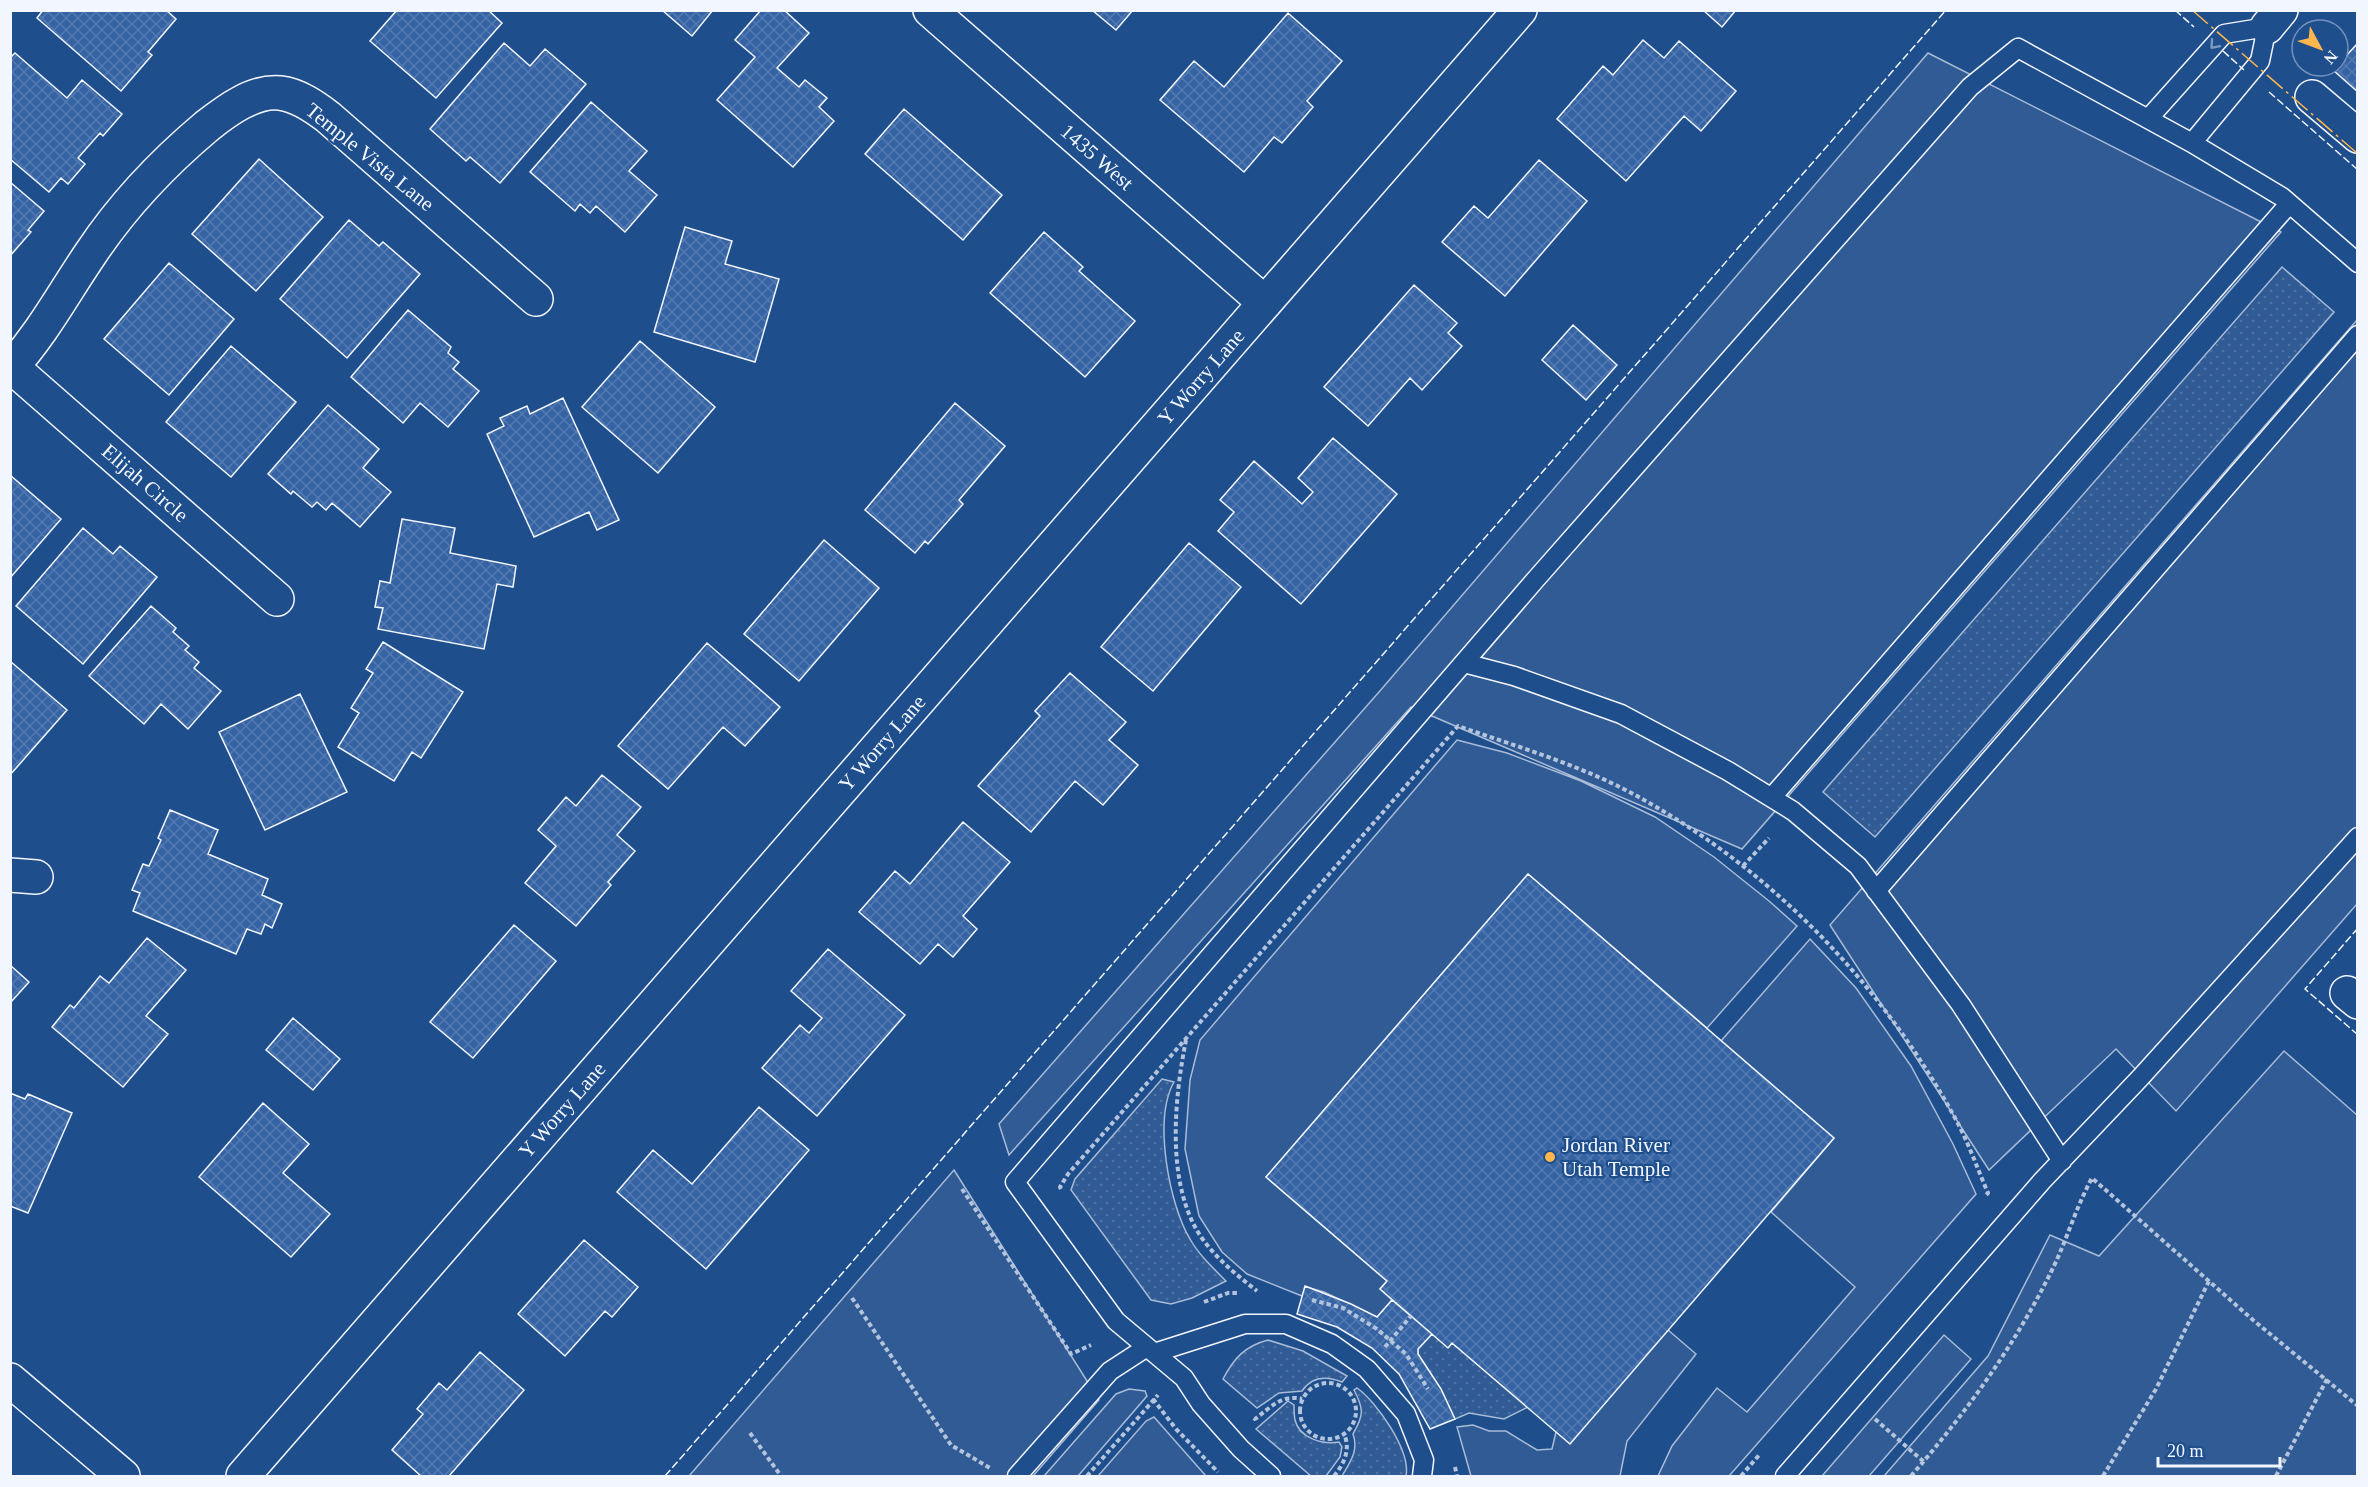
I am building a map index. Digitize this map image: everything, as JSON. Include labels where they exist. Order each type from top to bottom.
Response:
[{"type":"street","name":"1435 West","points":[[930,10],[1265,303]]},
{"type":"street","name":"Y Worry Lane","points":[[243,1476],[1520,10]]},
{"type":"street","name":"Temple Vista Lane","points":[[11,368],[37,338],[91,253],[139,190],[184,146],[232,107],[263,95],[279,93],[306,102],[328,117],[536,299]]},
{"type":"street","points":[[2312,97],[2358,136]]},
{"type":"street","name":"Elijah Circle","points":[[11,368],[277,599]]},
{"type":"street","points":[[10,1380],[123,1476]]},
{"type":"lane","points":[[2148,119],[2224,34],[2274,19]]},
{"type":"lane","points":[[2192,143],[2260,61],[2274,19]]},
{"type":"lane","points":[[1271,1476],[1241,1449],[1201,1404],[1184,1378],[1116,1321],[1016,1182],[1464,663],[1970,87],[2018,48],[2192,143],[2289,204],[2358,263]]},
{"type":"lane","points":[[1772,798],[2289,204]]},
{"type":"lane","points":[[1876,891],[2358,335]]},
{"type":"lane","points":[[1464,663],[1514,676],[1621,714],[1728,771],[1793,811],[1858,866],[1962,1005],[2062,1161]]},
{"type":"lane","points":[[1785,1476],[2062,1161],[2358,837]]},
{"type":"lane","points":[[1017,1476],[1110,1371],[1150,1350],[1245,1324],[1286,1324],[1332,1344],[1367,1369],[1406,1414],[1424,1460],[1422,1476]]},
{"type":"path","points":[[1066,1197],[1060,1187],[1068,1174],[1458,726],[1563,762],[1643,799],[1716,844],[1809,922],[1852,968],[1906,1040],[1956,1119],[1988,1193],[1980,1202]]},
{"type":"path","points":[[1743,866],[1769,837]]},
{"type":"path","points":[[1186,1038],[1179,1075],[1176,1122],[1177,1166],[1187,1209],[1203,1240],[1228,1269],[1257,1291]]},
{"type":"path","points":[[1911,1476],[1997,1368],[2051,1274],[2092,1178],[2253,1320],[2358,1406]]},
{"type":"path","points":[[962,1189],[1071,1354],[1125,1328]]},
{"type":"path","points":[[2103,1476],[2156,1389],[2209,1281]]},
{"type":"path","points":[[1196,1305],[1228,1293],[1268,1292]]},
{"type":"path","points":[[852,1298],[951,1444],[991,1468],[996,1476]]},
{"type":"path","points":[[1310,1299],[1343,1308],[1377,1329],[1406,1354],[1432,1395]]},
{"type":"path","points":[[2276,1476],[2327,1379]]},
{"type":"path","points":[[1326,1382],[1338,1384],[1347,1390],[1356,1405],[1355,1419],[1350,1429],[1344,1434],[1327,1439],[1313,1435],[1301,1421],[1299,1411],[1302,1399],[1313,1387],[1326,1382]]},
{"type":"path","points":[[1153,1400],[1176,1429],[1223,1476]]},
{"type":"path","points":[[750,1433],[781,1476]]},
{"type":"path","points":[[1334,1476],[1347,1453],[1344,1434]]},
{"type":"path","points":[[1741,1476],[1765,1449]]},
{"type":"path","points":[[1455,1465],[1457,1476]]},
{"type":"shaded area","points":[[1928,53],[2281,232],[1742,849],[1411,707],[1009,1155],[999,1124],[1379,692]]},
{"type":"shaded area","points":[[2282,267],[2334,312],[1875,837],[1823,792]]},
{"type":"shaded area","points":[[2357,320],[2357,904],[2176,1111],[2116,1049],[1989,1170],[1830,925]]},
{"type":"shaded area","points":[[1457,740],[1507,753],[1581,781],[1655,817],[1714,857],[1797,926],[1707,1028],[1528,874],[1266,1177],[1387,1281],[1380,1289],[1392,1300],[1377,1317],[1324,1292],[1306,1287],[1302,1296],[1247,1274],[1222,1252],[1199,1216],[1185,1149],[1190,1080],[1200,1040]]},
{"type":"shaded area","points":[[1810,939],[1856,988],[1911,1066],[1953,1144],[1976,1194],[1729,1476],[1658,1476],[1672,1446],[1717,1388],[1747,1412],[1855,1287],[1771,1212],[1834,1138],[1721,1041]]},
{"type":"shaded area","points":[[2284,1051],[2357,1115],[2357,1476],[1884,1476],[1988,1356],[2050,1235],[2099,1256]]},
{"type":"shaded area","points":[[1162,1079],[1174,1082],[1168,1098],[1164,1139],[1170,1184],[1182,1224],[1206,1261],[1226,1281],[1192,1298],[1171,1304],[1151,1300],[1071,1190],[1075,1179]]},
{"type":"shaded area","points":[[954,1170],[1099,1400],[1033,1476],[689,1476]]},
{"type":"shaded area","points":[[1668,1330],[1696,1354],[1627,1441],[1620,1476],[1471,1476],[1457,1427],[1473,1425],[1489,1431],[1506,1431],[1537,1450],[1552,1449],[1556,1432]]},
{"type":"shaded area","points":[[1432,1334],[1448,1347],[1452,1343],[1528,1407],[1504,1419],[1469,1413],[1455,1419],[1441,1389],[1418,1354],[1418,1349]]},
{"type":"shaded area","points":[[1944,1335],[1971,1359],[1869,1476],[1822,1476]]},
{"type":"shaded area","points":[[1268,1340],[1303,1351],[1347,1376],[1342,1382],[1325,1378],[1315,1380],[1302,1391],[1279,1393],[1257,1408],[1223,1379],[1241,1354]]},
{"type":"shaded area","points":[[1357,1388],[1374,1404],[1391,1428],[1403,1454],[1406,1476],[1342,1476],[1353,1456],[1355,1440],[1353,1434],[1361,1417],[1360,1402],[1354,1390]]},
{"type":"shaded area","points":[[1129,1389],[1145,1391],[1147,1396],[1078,1476],[1044,1476],[1116,1394]]},
{"type":"shaded area","points":[[1288,1401],[1294,1405],[1297,1426],[1306,1436],[1319,1441],[1339,1442],[1342,1447],[1340,1457],[1326,1476],[1311,1476],[1256,1429]]},
{"type":"shaded area","points":[[1154,1417],[1206,1476],[1098,1476],[1146,1421]]},
{"type":"building","points":[[43,10],[166,10],[176,19],[148,52],[152,55],[121,91],[37,18]]},
{"type":"building","points":[[397,10],[488,10],[502,23],[436,98],[370,41]]},
{"type":"building","points":[[662,10],[713,10],[692,36]]},
{"type":"building","points":[[761,10],[784,10],[809,33],[777,68],[799,87],[805,80],[827,98],[819,107],[834,121],[793,167],[717,100],[755,57],[735,40]]},
{"type":"building","points":[[1092,10],[1133,10],[1116,30]]},
{"type":"building","points":[[1703,10],[1736,10],[1722,27]]},
{"type":"building","points":[[1288,13],[1342,61],[1307,101],[1313,107],[1282,143],[1274,137],[1244,172],[1160,100],[1194,61],[1224,87]]},
{"type":"building","points":[[1643,40],[1664,58],[1679,41],[1736,91],[1701,131],[1684,116],[1626,181],[1557,119],[1603,66],[1613,75]]},
{"type":"building","points":[[504,43],[530,66],[545,49],[586,84],[500,183],[470,157],[466,161],[430,129]]},
{"type":"building","points":[[2358,43],[2358,92],[2342,78],[2350,78],[2350,52]]},
{"type":"building","points":[[15,53],[67,98],[82,80],[122,114],[103,136],[100,133],[78,158],[85,164],[68,184],[61,178],[49,192],[10,159],[10,58]]},
{"type":"building","points":[[591,102],[647,151],[629,171],[657,195],[625,232],[596,206],[590,213],[580,204],[575,211],[530,172]]},
{"type":"building","points":[[904,109],[1002,195],[963,240],[865,154]]},
{"type":"building","points":[[259,159],[323,217],[256,291],[192,234]]},
{"type":"building","points":[[1539,160],[1587,201],[1505,296],[1442,242],[1474,206],[1488,218]]},
{"type":"building","points":[[10,182],[44,211],[28,230],[31,232],[10,256]]},
{"type":"building","points":[[349,220],[379,246],[383,242],[420,274],[347,358],[280,299]]},
{"type":"building","points":[[685,227],[732,241],[725,264],[779,279],[755,362],[654,332]]},
{"type":"building","points":[[1044,232],[1083,267],[1079,271],[1135,321],[1085,377],[990,293]]},
{"type":"building","points":[[169,263],[234,319],[169,395],[104,339]]},
{"type":"building","points":[[1414,285],[1457,323],[1448,333],[1462,346],[1422,390],[1410,378],[1368,426],[1324,387]]},
{"type":"building","points":[[408,310],[451,347],[448,353],[459,362],[453,369],[479,391],[448,427],[420,403],[403,423],[351,377]]},
{"type":"building","points":[[1573,325],[1617,365],[1586,400],[1542,360]]},
{"type":"building","points":[[640,341],[715,407],[658,473],[582,407]]},
{"type":"building","points":[[231,346],[296,402],[231,477],[166,422]]},
{"type":"building","points":[[563,398],[619,520],[597,530],[589,512],[534,537],[487,434],[504,426],[500,418],[527,406],[530,414]]},
{"type":"building","points":[[955,403],[1005,446],[959,500],[963,504],[928,544],[925,541],[915,553],[865,510]]},
{"type":"building","points":[[328,405],[379,449],[363,468],[391,492],[360,527],[332,503],[326,510],[317,502],[312,507],[293,491],[291,494],[268,474]]},
{"type":"building","points":[[1333,438],[1397,494],[1301,604],[1218,531],[1234,512],[1220,500],[1254,461],[1302,504],[1313,492],[1298,478]]},
{"type":"building","points":[[10,475],[61,519],[10,578]]},
{"type":"building","points":[[402,519],[455,528],[450,553],[516,566],[513,587],[497,584],[484,649],[378,629],[383,608],[375,607],[380,581],[390,583]]},
{"type":"building","points":[[83,528],[113,554],[120,546],[157,577],[83,664],[16,606]]},
{"type":"building","points":[[824,540],[879,588],[799,681],[744,634]]},
{"type":"building","points":[[1189,543],[1241,587],[1153,691],[1101,647]]},
{"type":"building","points":[[151,606],[176,628],[173,632],[189,646],[185,650],[199,662],[194,668],[221,691],[188,729],[161,704],[144,724],[89,676]]},
{"type":"building","points":[[383,642],[463,692],[421,758],[412,752],[394,781],[338,747],[359,713],[351,708],[373,673],[366,669]]},
{"type":"building","points":[[707,643],[780,707],[745,746],[723,727],[668,789],[618,746]]},
{"type":"building","points":[[10,661],[67,710],[10,775]]},
{"type":"building","points":[[1070,673],[1126,722],[1109,740],[1138,765],[1103,805],[1075,781],[1031,832],[978,786],[1040,716],[1035,711]]},
{"type":"building","points":[[300,694],[347,792],[265,830],[219,732]]},
{"type":"building","points":[[602,775],[641,807],[617,835],[635,851],[608,882],[611,885],[576,926],[525,883],[556,846],[538,830],[566,797],[576,806]]},
{"type":"building","points":[[170,810],[218,830],[208,854],[268,879],[262,895],[282,904],[272,928],[265,924],[261,934],[247,929],[236,954],[133,911],[140,893],[132,890],[143,864],[149,866],[161,840],[158,838]]},
{"type":"building","points":[[963,822],[1010,862],[963,916],[977,929],[953,957],[938,944],[920,964],[859,912],[895,871],[910,884]]},
{"type":"building","name":"Jordan River Utah Temple","points":[[1528,874],[1834,1138],[1570,1444],[1452,1343],[1448,1348],[1380,1289],[1387,1281],[1266,1177]]},
{"type":"building","points":[[514,925],[556,961],[473,1058],[430,1022]]},
{"type":"building","points":[[147,938],[186,970],[146,1016],[168,1034],[123,1087],[52,1027],[70,1005],[74,1008],[100,976],[109,983]]},
{"type":"building","points":[[828,949],[905,1015],[817,1116],[762,1068],[800,1025],[809,1033],[822,1018],[791,991]]},
{"type":"building","points":[[10,965],[29,982],[10,1003]]},
{"type":"building","points":[[293,1018],[340,1059],[313,1090],[266,1050]]},
{"type":"building","points":[[10,1093],[25,1099],[28,1094],[72,1113],[28,1213],[10,1206]]},
{"type":"building","points":[[263,1103],[309,1144],[283,1173],[330,1214],[291,1257],[199,1177]]},
{"type":"building","points":[[759,1107],[809,1150],[706,1269],[617,1192],[653,1150],[692,1184]]},
{"type":"building","points":[[584,1240],[638,1287],[612,1317],[605,1311],[565,1356],[518,1314]]},
{"type":"building","points":[[1305,1286],[1377,1317],[1392,1300],[1432,1334],[1418,1349],[1418,1354],[1441,1389],[1455,1419],[1430,1429],[1399,1374],[1372,1348],[1337,1327],[1297,1314]]},
{"type":"building","points":[[480,1352],[524,1390],[449,1476],[421,1476],[392,1450],[423,1414],[417,1409],[439,1383],[447,1390]]},
{"type":"fence","points":[[665,1476],[1946,10]]},
{"type":"fence","points":[[2175,10],[2194,27]]},
{"type":"fence","points":[[2223,51],[2244,70]]},
{"type":"fence","points":[[2269,92],[2358,170]]},
{"type":"fence","points":[[2358,928],[2305,989],[2358,1035]]},
{"type":"power","points":[[2192,10],[2358,154]]},
{"type":"place","name":"Jordan River Utah Temple","points":[[1550,1157]]}]
